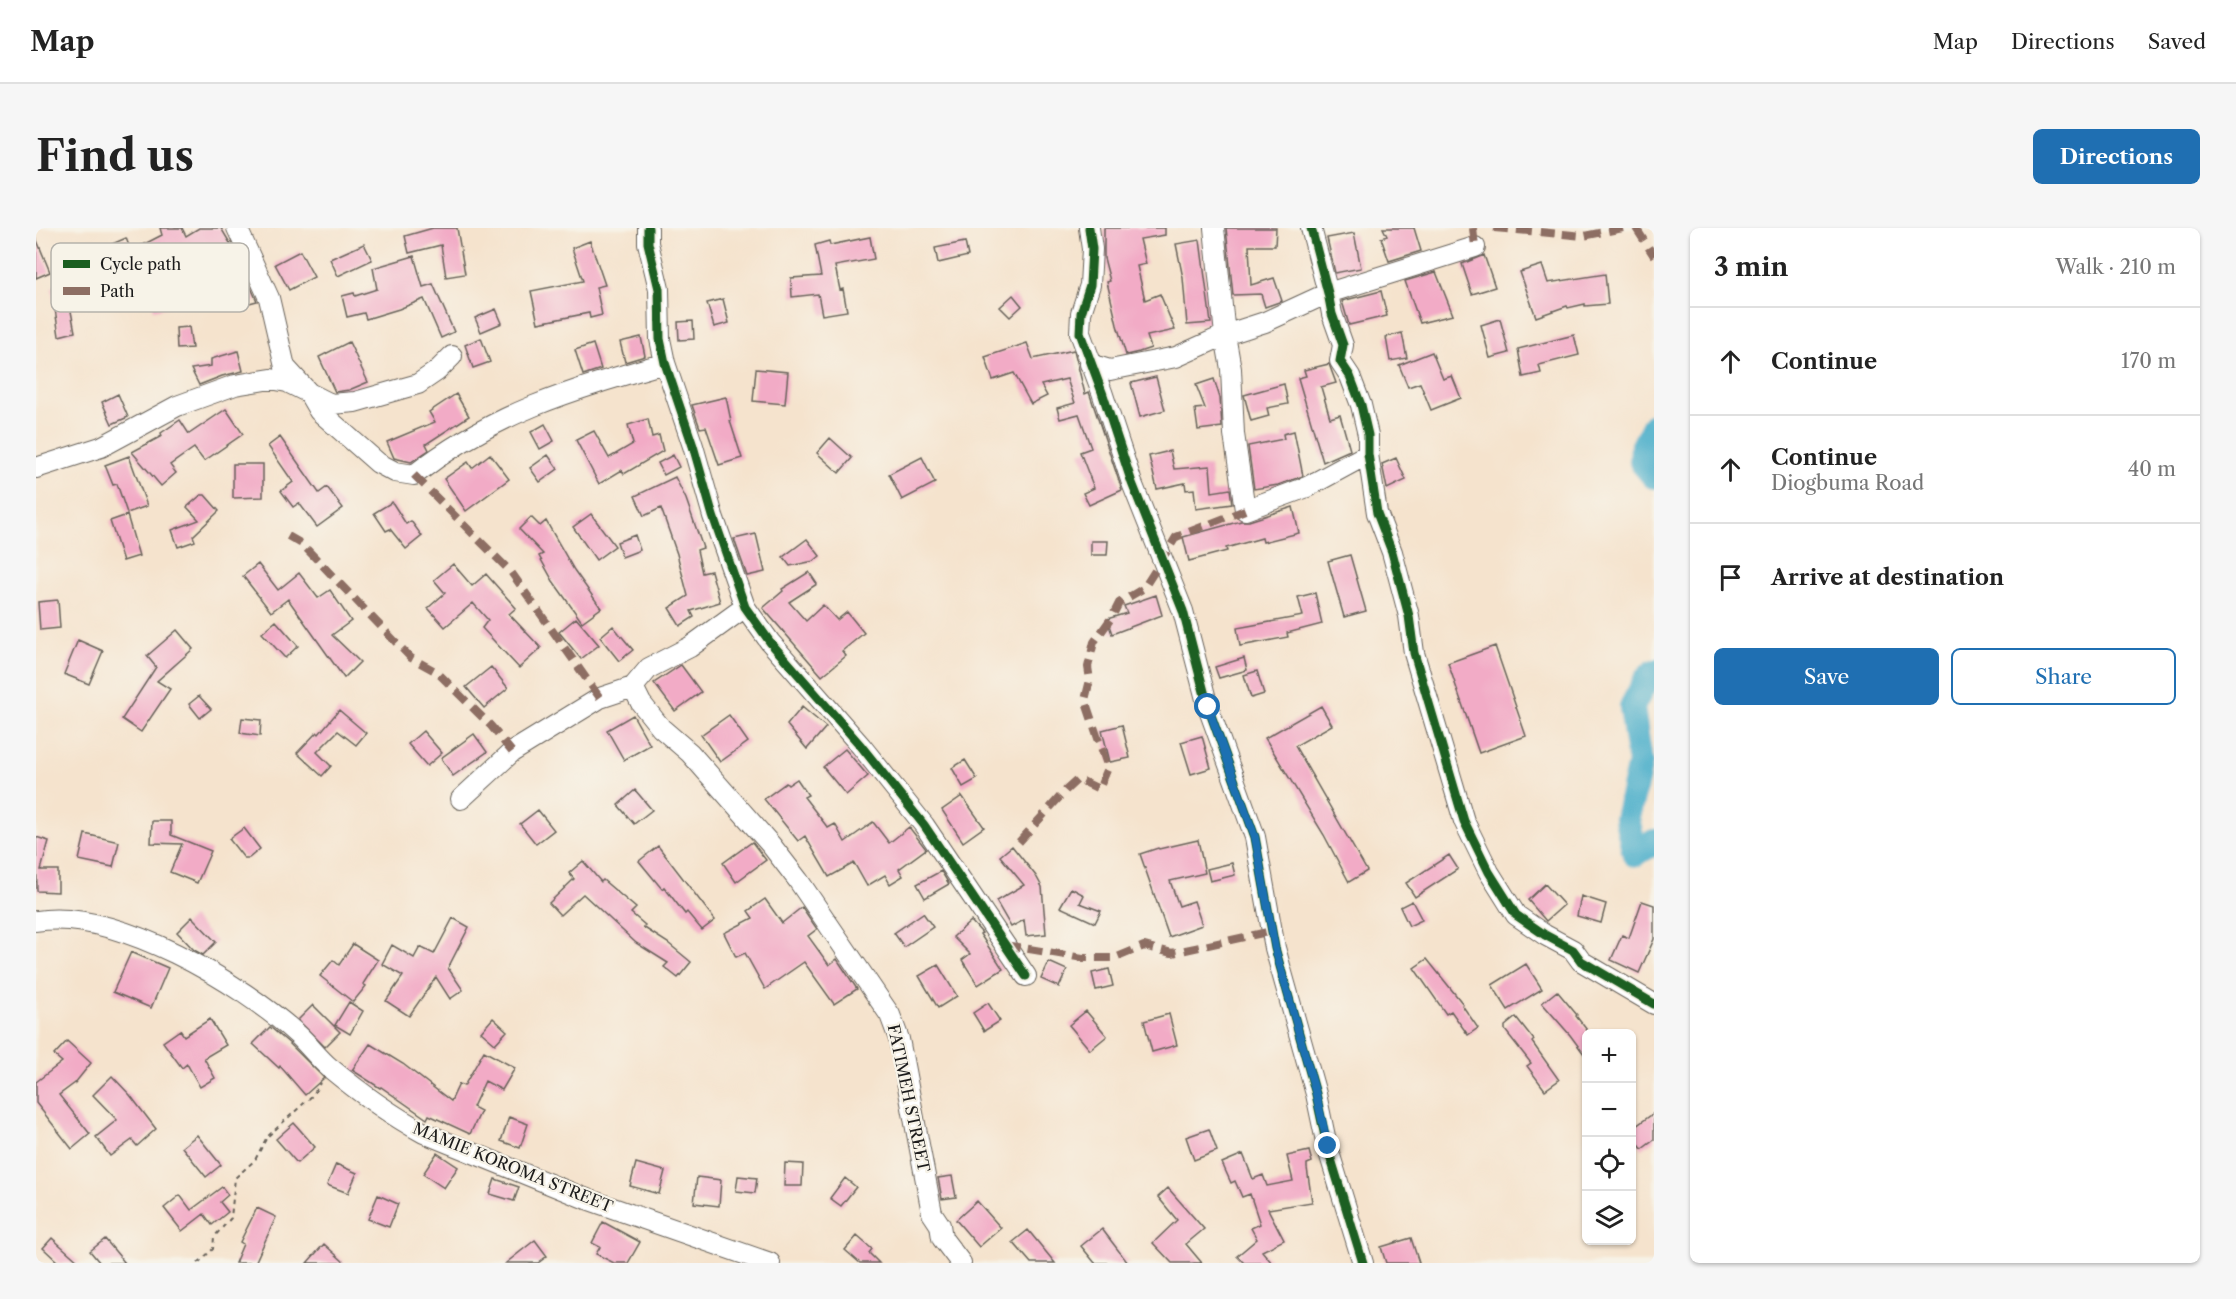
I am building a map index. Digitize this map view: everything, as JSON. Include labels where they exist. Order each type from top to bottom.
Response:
[{"type":"street","points":[[237,228],[244,243]]},
{"type":"street","points":[[648,228],[648,243],[659,289],[660,339],[665,363],[693,446],[712,516],[745,607],[770,642],[861,746],[924,825],[1026,976]]},
{"type":"street","points":[[1089,228],[1092,249],[1090,285],[1081,313],[1080,333],[1132,483],[1183,610],[1208,707],[1255,837],[1275,948],[1309,1068],[1328,1146],[1363,1263]]},
{"type":"street","points":[[1214,228],[1225,335],[1231,369],[1234,434],[1245,510],[1307,487],[1368,454]]},
{"type":"street","points":[[1311,228],[1332,314],[1343,345],[1340,361],[1350,376],[1361,405],[1368,435],[1368,454],[1377,513],[1392,552],[1409,616],[1414,653],[1464,821],[1489,872],[1516,915],[1530,926],[1573,950],[1581,961],[1654,1004]]},
{"type":"street","points":[[1090,364],[1110,370],[1176,357],[1225,335],[1265,322],[1328,293],[1475,247]]},
{"type":"street","points":[[249,254],[269,298],[285,367],[308,392],[319,411],[378,463],[395,472],[414,475],[466,440],[499,421],[540,402],[588,385],[665,363]]},
{"type":"street","points":[[36,468],[101,447],[177,406],[236,385],[271,379],[287,382],[331,404],[355,402],[418,384],[453,356]]},
{"type":"street","points":[[336,426],[395,391]]},
{"type":"street","points":[[461,799],[512,752],[600,698],[633,687],[649,668],[690,647],[745,607]]},
{"type":"street","name":"FATIMEH STREET","points":[[633,687],[641,703],[661,728],[690,753],[720,785],[798,880],[896,1026],[932,1213],[940,1225],[942,1238],[961,1263]]},
{"type":"street","name":"MAMIE KOROMA STREET","points":[[36,921],[47,919],[88,923],[119,930],[171,952],[204,968],[298,1035],[329,1067],[405,1123],[432,1137],[584,1198],[770,1263]]},
{"type":"path","points":[[198,1263],[213,1249],[214,1237],[231,1218],[235,1178],[255,1160],[267,1137],[313,1095],[329,1067]]},
{"type":"building","points":[[160,228],[182,228],[186,236],[199,228],[221,228],[230,243],[146,243],[162,235]]},
{"type":"building","points":[[433,228],[457,228],[465,274],[446,277],[441,245],[409,253],[405,236]]},
{"type":"building","points":[[1104,228],[1165,228],[1165,235],[1140,239],[1146,264],[1137,266],[1145,300],[1160,294],[1175,330],[1147,336],[1151,348],[1126,355],[1107,282],[1110,281],[1104,258]]},
{"type":"building","points":[[1226,228],[1276,228],[1275,246],[1249,246],[1251,285],[1274,278],[1282,301],[1265,307],[1261,294],[1233,295]]},
{"type":"building","points":[[1383,228],[1414,228],[1421,251],[1389,261],[1381,238],[1387,236]]},
{"type":"building","points":[[1354,233],[1361,268],[1335,273],[1327,238]]},
{"type":"building","points":[[870,237],[874,259],[835,266],[840,290],[843,289],[847,311],[822,315],[818,294],[792,297],[791,278],[821,276],[815,245],[829,241],[830,245]]},
{"type":"building","points":[[36,238],[50,272],[36,278]]},
{"type":"building","points":[[126,238],[128,243],[115,243]]},
{"type":"building","points":[[1200,240],[1211,323],[1187,325],[1183,278],[1176,244]]},
{"type":"building","points":[[590,241],[605,285],[596,287],[602,315],[590,318],[589,313],[538,323],[531,291],[583,281],[572,248]]},
{"type":"building","points":[[965,242],[968,256],[938,263],[935,248]]},
{"type":"building","points":[[364,244],[372,260],[338,276],[330,259]]},
{"type":"building","points":[[300,251],[314,277],[289,290],[275,264]]},
{"type":"building","points":[[1484,255],[1495,287],[1472,294],[1462,264]]},
{"type":"building","points":[[414,256],[423,287],[433,284],[454,332],[441,338],[424,299],[366,319],[364,313],[347,317],[342,296],[354,293],[355,296],[377,289],[373,268]]},
{"type":"building","points":[[1542,265],[1548,283],[1605,274],[1608,304],[1585,306],[1585,304],[1568,308],[1567,306],[1536,317],[1520,272]]},
{"type":"building","points":[[1436,272],[1453,315],[1420,323],[1405,281]]},
{"type":"building","points":[[249,283],[257,301],[249,303]]},
{"type":"building","points":[[1381,291],[1387,316],[1349,325],[1342,301]]},
{"type":"building","points":[[1013,295],[1022,306],[1010,317],[1000,307]]},
{"type":"building","points":[[723,299],[729,323],[714,327],[707,303]]},
{"type":"building","points":[[496,309],[502,323],[481,332],[475,318]]},
{"type":"building","points":[[56,312],[71,312],[75,332],[59,336]]},
{"type":"building","points":[[1500,319],[1509,353],[1490,358],[1481,325]]},
{"type":"building","points":[[693,321],[694,339],[679,340],[678,322]]},
{"type":"building","points":[[189,327],[192,348],[177,349],[176,328]]},
{"type":"building","points":[[1402,333],[1407,358],[1390,361],[1386,337]]},
{"type":"building","points":[[1574,335],[1579,355],[1539,365],[1541,373],[1523,377],[1518,349]]},
{"type":"building","points":[[641,337],[645,356],[625,362],[620,342]]},
{"type":"building","points":[[481,338],[490,362],[473,368],[465,345]]},
{"type":"building","points":[[349,342],[368,382],[349,390],[335,392],[319,357]]},
{"type":"building","points":[[1027,343],[1033,359],[1074,350],[1085,394],[1089,392],[1122,490],[1089,505],[1083,493],[1094,488],[1080,452],[1091,448],[1079,414],[1060,419],[1057,408],[1075,403],[1067,379],[1041,385],[1047,396],[1031,404],[1014,373],[993,380],[985,357]]},
{"type":"building","points":[[593,344],[601,369],[583,375],[575,350]]},
{"type":"building","points":[[238,351],[243,371],[199,385],[191,369],[211,366],[211,359]]},
{"type":"building","points":[[1432,352],[1443,379],[1452,376],[1461,398],[1431,410],[1420,383],[1408,387],[1399,365]]},
{"type":"building","points":[[1329,364],[1336,383],[1321,387],[1330,418],[1340,415],[1350,450],[1323,462],[1298,378],[1306,376],[1304,370]]},
{"type":"building","points":[[756,369],[788,372],[785,404],[753,401]]},
{"type":"building","points":[[1156,377],[1165,410],[1140,417],[1131,383]]},
{"type":"building","points":[[1214,379],[1220,398],[1222,427],[1198,430],[1195,409],[1205,408],[1196,385]]},
{"type":"building","points":[[1284,384],[1288,404],[1267,408],[1269,416],[1251,421],[1244,395]]},
{"type":"building","points":[[118,394],[128,417],[112,424],[102,402]]},
{"type":"building","points":[[456,394],[469,416],[426,444],[429,450],[411,462],[394,458],[387,442],[435,422],[429,412]]},
{"type":"building","points":[[726,397],[730,421],[742,458],[719,465],[706,427],[700,428],[692,405]]},
{"type":"building","points":[[226,409],[243,434],[204,461],[194,448],[170,465],[176,473],[161,486],[132,452],[162,436],[161,433],[180,420],[189,434]]},
{"type":"building","points":[[648,419],[652,437],[659,435],[663,451],[624,474],[622,470],[599,484],[576,440],[594,431],[609,458],[633,444],[628,425]]},
{"type":"building","points":[[545,424],[554,441],[540,449],[531,432]]},
{"type":"building","points":[[1294,431],[1303,476],[1278,485],[1254,489],[1248,446],[1284,439],[1283,434]]},
{"type":"building","points":[[280,437],[319,493],[327,487],[343,508],[317,527],[299,503],[293,507],[281,491],[293,482],[268,446]]},
{"type":"building","points":[[830,438],[852,458],[839,473],[817,453]]},
{"type":"building","points":[[1170,451],[1174,469],[1210,466],[1212,492],[1230,489],[1232,504],[1196,509],[1194,489],[1186,490],[1185,483],[1157,489],[1149,456]]},
{"type":"building","points":[[490,454],[509,479],[466,511],[444,479],[468,462],[472,468]]},
{"type":"building","points":[[548,455],[558,469],[540,482],[530,468]]},
{"type":"building","points":[[673,455],[679,467],[664,475],[658,463]]},
{"type":"building","points":[[129,456],[147,506],[127,513],[117,484],[113,485],[105,465]]},
{"type":"building","points":[[922,457],[935,483],[902,500],[889,474]]},
{"type":"building","points":[[1396,458],[1406,480],[1387,489],[1382,464]]},
{"type":"building","points":[[233,464],[263,464],[263,497],[233,498]]},
{"type":"building","points":[[675,477],[686,499],[703,548],[697,550],[702,573],[711,571],[720,602],[691,611],[694,617],[680,626],[669,608],[688,596],[677,554],[661,508],[644,516],[635,496]]},
{"type":"building","points":[[201,495],[205,495],[219,511],[193,536],[195,541],[178,547],[172,530],[199,520],[187,507]]},
{"type":"building","points":[[392,502],[406,524],[411,521],[422,536],[406,549],[390,529],[386,531],[374,513]]},
{"type":"building","points":[[1293,507],[1299,533],[1263,542],[1262,538],[1226,548],[1227,551],[1189,561],[1183,537],[1241,521],[1249,521]]},
{"type":"building","points":[[591,514],[615,546],[596,560],[573,527]]},
{"type":"building","points":[[127,515],[139,556],[123,561],[110,521]]},
{"type":"building","points":[[531,517],[540,526],[546,521],[574,570],[601,608],[582,622],[553,581],[539,556],[543,554],[519,529]]},
{"type":"building","points":[[756,534],[765,572],[747,576],[734,539]]},
{"type":"building","points":[[635,535],[640,550],[622,557],[617,542]]},
{"type":"building","points":[[807,539],[820,556],[814,561],[790,566],[783,557]]},
{"type":"building","points":[[1091,541],[1108,541],[1107,555],[1091,555]]},
{"type":"building","points":[[1350,555],[1366,611],[1344,617],[1328,561]]},
{"type":"building","points":[[258,564],[278,590],[299,573],[318,598],[330,590],[351,621],[332,635],[360,662],[344,678],[288,599],[271,612],[243,576]]},
{"type":"building","points":[[453,564],[472,586],[486,574],[516,608],[509,614],[541,648],[519,668],[482,628],[488,620],[473,603],[445,627],[428,608],[445,593],[434,580]]},
{"type":"building","points":[[809,572],[817,584],[789,602],[806,621],[823,605],[837,620],[847,612],[864,633],[842,651],[846,656],[822,676],[763,608],[783,591],[782,589]]},
{"type":"building","points":[[1315,593],[1322,624],[1287,633],[1288,637],[1240,646],[1237,628],[1303,616],[1298,597]]},
{"type":"building","points":[[1156,595],[1162,615],[1112,634],[1107,619],[1127,613],[1124,606]]},
{"type":"building","points":[[58,600],[60,628],[40,630],[38,602]]},
{"type":"building","points":[[576,618],[599,645],[581,659],[559,632]]},
{"type":"building","points":[[276,621],[298,646],[285,658],[262,633]]},
{"type":"building","points":[[613,626],[633,650],[619,661],[600,637]]},
{"type":"building","points":[[177,630],[193,649],[157,681],[170,689],[141,732],[122,719],[156,667],[147,656]]},
{"type":"building","points":[[78,640],[103,651],[89,684],[64,674]]},
{"type":"building","points":[[1495,646],[1526,736],[1479,753],[1448,663]]},
{"type":"building","points":[[1244,658],[1247,670],[1219,678],[1215,667]]},
{"type":"building","points":[[681,665],[701,692],[675,711],[654,683]]},
{"type":"building","points":[[491,667],[508,688],[484,708],[466,687]]},
{"type":"building","points":[[1257,671],[1264,694],[1251,698],[1244,675]]},
{"type":"building","points":[[199,696],[211,709],[200,718],[189,704]]},
{"type":"building","points":[[1321,706],[1332,725],[1295,746],[1367,871],[1349,882],[1324,835],[1265,738]]},
{"type":"building","points":[[802,707],[826,727],[807,749],[787,725]]},
{"type":"building","points":[[339,710],[366,733],[356,745],[338,731],[317,752],[331,766],[322,776],[297,753],[317,732],[319,734]]},
{"type":"building","points":[[633,715],[650,745],[624,760],[607,730]]},
{"type":"building","points":[[729,715],[748,742],[720,762],[701,735]]},
{"type":"building","points":[[242,718],[261,720],[260,736],[240,733]]},
{"type":"building","points":[[1122,725],[1130,758],[1110,762],[1102,730]]},
{"type":"building","points":[[423,731],[442,753],[427,766],[408,744]]},
{"type":"building","points":[[474,734],[487,752],[453,776],[441,758]]},
{"type":"building","points":[[1202,736],[1211,768],[1191,774],[1181,742]]},
{"type":"building","points":[[845,749],[868,776],[846,795],[823,767]]},
{"type":"building","points":[[965,760],[977,779],[963,787],[952,768]]},
{"type":"building","points":[[797,779],[808,795],[804,797],[828,828],[835,824],[845,842],[873,822],[889,843],[909,827],[926,849],[899,869],[903,876],[890,884],[885,875],[867,886],[854,863],[829,877],[805,836],[798,841],[764,799],[786,783],[788,785]]},
{"type":"building","points":[[635,790],[652,810],[634,824],[618,805]]},
{"type":"building","points":[[962,796],[984,827],[963,842],[942,810]]},
{"type":"building","points":[[538,810],[554,830],[536,844],[520,824]]},
{"type":"building","points":[[152,821],[171,821],[171,835],[211,851],[197,883],[170,872],[182,844],[151,843]]},
{"type":"building","points":[[244,828],[260,849],[249,858],[244,858],[229,839]]},
{"type":"building","points":[[85,834],[119,842],[113,867],[79,860]]},
{"type":"building","points":[[36,837],[49,841],[41,870],[58,870],[58,892],[37,891]]},
{"type":"building","points":[[1198,840],[1205,873],[1170,881],[1179,906],[1194,901],[1202,925],[1169,937],[1140,854]]},
{"type":"building","points":[[752,842],[766,860],[736,882],[723,863]]},
{"type":"building","points":[[658,846],[715,920],[702,930],[687,912],[685,914],[664,887],[662,889],[639,861]]},
{"type":"building","points":[[1012,846],[1042,887],[1046,934],[1026,936],[1024,920],[1011,927],[996,901],[1024,885],[1000,856]]},
{"type":"building","points":[[1449,855],[1458,869],[1415,897],[1406,883]]},
{"type":"building","points":[[583,861],[601,882],[603,880],[636,908],[631,913],[645,925],[643,927],[668,943],[691,962],[678,978],[664,967],[668,963],[636,943],[583,894],[560,915],[549,903],[574,879],[569,873]]},
{"type":"building","points":[[1232,863],[1235,875],[1210,881],[1207,869]]},
{"type":"building","points":[[941,871],[949,884],[925,898],[917,884]]},
{"type":"building","points":[[1545,884],[1564,905],[1546,921],[1528,900]]},
{"type":"building","points":[[1071,888],[1084,895],[1080,903],[1101,911],[1095,923],[1060,907]]},
{"type":"building","points":[[1581,896],[1606,904],[1601,923],[1577,916]]},
{"type":"building","points":[[765,899],[782,923],[802,907],[817,929],[808,936],[829,965],[837,959],[857,989],[834,1004],[804,962],[765,989],[745,953],[736,957],[724,933],[753,918],[748,911]]},
{"type":"building","points":[[1412,901],[1422,920],[1409,926],[1400,907]]},
{"type":"building","points":[[1642,901],[1654,905],[1654,939],[1639,973],[1611,960],[1622,935],[1629,938]]},
{"type":"building","points":[[923,913],[933,927],[904,947],[894,933]]},
{"type":"building","points":[[192,917],[216,942],[203,955],[194,950],[177,932]]},
{"type":"building","points":[[453,918],[469,927],[448,968],[463,990],[450,999],[436,977],[409,1016],[386,1001],[403,976],[382,964],[392,945],[414,958],[420,947],[434,954]]},
{"type":"building","points":[[971,921],[982,933],[980,934],[1003,969],[978,985],[962,960],[970,954],[953,937]]},
{"type":"building","points":[[353,944],[378,960],[363,984],[366,986],[353,1002],[320,976],[333,960],[339,965]]},
{"type":"building","points":[[131,952],[168,968],[151,1008],[113,992]]},
{"type":"building","points":[[1427,959],[1463,1004],[1478,1028],[1468,1035],[1451,1011],[1446,1014],[1414,968]]},
{"type":"building","points":[[1049,962],[1067,970],[1059,987],[1041,979]]},
{"type":"building","points":[[1526,964],[1542,989],[1508,1010],[1492,985]]},
{"type":"building","points":[[938,965],[957,996],[938,1008],[919,976]]},
{"type":"building","points":[[1109,969],[1113,986],[1096,990],[1092,973]]},
{"type":"building","points":[[1557,991],[1577,1015],[1586,1029],[1582,1029],[1582,1051],[1570,1035],[1542,1003]]},
{"type":"building","points":[[349,1002],[363,1011],[350,1034],[335,1025]]},
{"type":"building","points":[[988,1003],[1000,1021],[984,1031],[973,1013]]},
{"type":"building","points":[[313,1005],[340,1032],[325,1047],[298,1020]]},
{"type":"building","points":[[1086,1011],[1107,1036],[1090,1050],[1069,1025]]},
{"type":"building","points":[[1169,1014],[1177,1045],[1152,1052],[1144,1021]]},
{"type":"building","points":[[1516,1017],[1534,1040],[1532,1042],[1559,1080],[1545,1090],[1527,1066],[1531,1063],[1505,1030],[1505,1026]]},
{"type":"building","points":[[493,1018],[507,1031],[495,1044],[481,1032]]},
{"type":"building","points":[[210,1019],[226,1045],[204,1058],[215,1078],[200,1087],[187,1064],[182,1068],[163,1042],[180,1030],[184,1036]]},
{"type":"building","points":[[270,1027],[324,1078],[305,1095],[280,1066],[279,1068],[253,1044]]},
{"type":"building","points":[[67,1041],[91,1063],[75,1083],[59,1095],[90,1134],[72,1149],[36,1103],[36,1082],[62,1062],[54,1055]]},
{"type":"building","points":[[370,1044],[403,1064],[451,1101],[459,1084],[464,1086],[484,1051],[515,1068],[502,1090],[485,1081],[473,1107],[481,1111],[470,1134],[429,1115],[427,1119],[352,1070]]},
{"type":"building","points":[[112,1076],[156,1129],[137,1146],[132,1140],[110,1156],[96,1137],[117,1120],[93,1095]]},
{"type":"building","points":[[1654,1113],[1654,1140],[1642,1149],[1636,1141],[1636,1126]]},
{"type":"building","points":[[509,1117],[528,1124],[520,1148],[501,1141]]},
{"type":"building","points":[[294,1123],[315,1147],[297,1163],[276,1139]]},
{"type":"building","points":[[1209,1129],[1217,1151],[1194,1160],[1186,1137]]},
{"type":"building","points":[[197,1135],[221,1165],[206,1177],[182,1147]]},
{"type":"building","points":[[1309,1151],[1312,1162],[1307,1164],[1307,1168],[1312,1202],[1268,1209],[1284,1240],[1262,1251],[1272,1263],[1244,1263],[1237,1256],[1257,1239],[1251,1228],[1260,1224],[1250,1194],[1242,1197],[1235,1181],[1231,1183],[1222,1163],[1243,1154],[1253,1179],[1263,1175],[1267,1186],[1293,1181],[1287,1156]]},
{"type":"building","points":[[437,1153],[458,1167],[444,1188],[423,1174]]},
{"type":"building","points":[[636,1163],[665,1171],[659,1194],[630,1186]]},
{"type":"building","points":[[785,1163],[803,1164],[802,1186],[784,1186]]},
{"type":"building","points":[[336,1164],[357,1173],[348,1193],[327,1185]]},
{"type":"building","points":[[738,1176],[757,1178],[755,1193],[736,1191]]},
{"type":"building","points":[[952,1176],[956,1197],[942,1199],[938,1178]]},
{"type":"building","points":[[697,1177],[721,1180],[719,1206],[694,1203]]},
{"type":"building","points":[[845,1178],[856,1187],[841,1206],[830,1198]]},
{"type":"building","points":[[495,1179],[519,1187],[514,1201],[490,1194]]},
{"type":"building","points":[[222,1187],[228,1195],[220,1202],[228,1212],[212,1225],[204,1214],[182,1231],[164,1208],[180,1195],[191,1210]]},
{"type":"building","points":[[1168,1188],[1204,1229],[1186,1244],[1202,1263],[1172,1263],[1153,1243],[1177,1220],[1158,1197]]},
{"type":"building","points":[[378,1195],[398,1204],[389,1227],[368,1219]]},
{"type":"building","points":[[977,1201],[1001,1228],[979,1247],[956,1220]]},
{"type":"building","points":[[257,1208],[276,1217],[255,1263],[235,1263],[243,1244],[240,1242]]},
{"type":"building","points":[[603,1222],[640,1242],[628,1263],[614,1263],[596,1254],[600,1247],[592,1243]]},
{"type":"building","points":[[1102,1229],[1128,1263],[1095,1263],[1081,1246]]},
{"type":"building","points":[[1028,1230],[1055,1263],[1031,1263],[1013,1242]]},
{"type":"building","points":[[857,1236],[872,1249],[869,1253],[879,1263],[860,1263],[845,1250]]},
{"type":"building","points":[[52,1238],[80,1263],[59,1263],[43,1248]]},
{"type":"building","points":[[1411,1238],[1419,1263],[1386,1263],[1381,1247]]},
{"type":"building","points":[[105,1239],[125,1263],[100,1263],[90,1251]]},
{"type":"building","points":[[535,1240],[547,1256],[538,1263],[506,1263]]},
{"type":"building","points":[[324,1244],[345,1263],[307,1263]]},
{"type":"waterway","points":[[1654,426],[1643,448],[1642,462],[1654,476]]},
{"type":"waterway","points":[[1654,672],[1646,680],[1632,707],[1640,763],[1627,819],[1635,854],[1654,842]]},
{"type":"marked path","points":[[1473,228],[1475,247]]},
{"type":"marked path","points":[[1494,228],[1584,236],[1623,228]]},
{"type":"marked path","points":[[1636,228],[1654,256]]},
{"type":"marked path","points":[[414,475],[511,572],[600,698]]},
{"type":"marked path","points":[[1019,842],[1078,779],[1099,789],[1108,768],[1085,700],[1090,680],[1088,667],[1094,642],[1119,603],[1144,588],[1176,537],[1245,510]]},
{"type":"marked path","points":[[288,536],[302,544],[411,658],[437,672],[491,726],[512,752]]},
{"type":"marked path","points":[[1005,945],[1083,958],[1115,958],[1144,946],[1172,953],[1272,931]]},
{"type":"cycle path","points":[[648,228],[648,243],[659,289],[660,339],[665,363],[693,446],[713,516],[745,607],[770,642],[861,746],[924,825],[1026,976]]},
{"type":"cycle path","points":[[1089,228],[1092,249],[1090,285],[1081,313],[1080,333],[1132,483],[1183,611],[1208,707],[1255,837],[1275,948],[1316,1094],[1327,1146],[1363,1263]]},
{"type":"cycle path","points":[[1311,228],[1332,314],[1343,345],[1340,361],[1350,376],[1361,405],[1368,435],[1368,454],[1377,513],[1392,552],[1409,616],[1414,653],[1464,821],[1489,872],[1516,915],[1545,935],[1573,950],[1581,961],[1654,1004]]},
{"type":"route","points":[[1208,707],[1255,837],[1275,948],[1316,1094],[1328,1146]]}]
